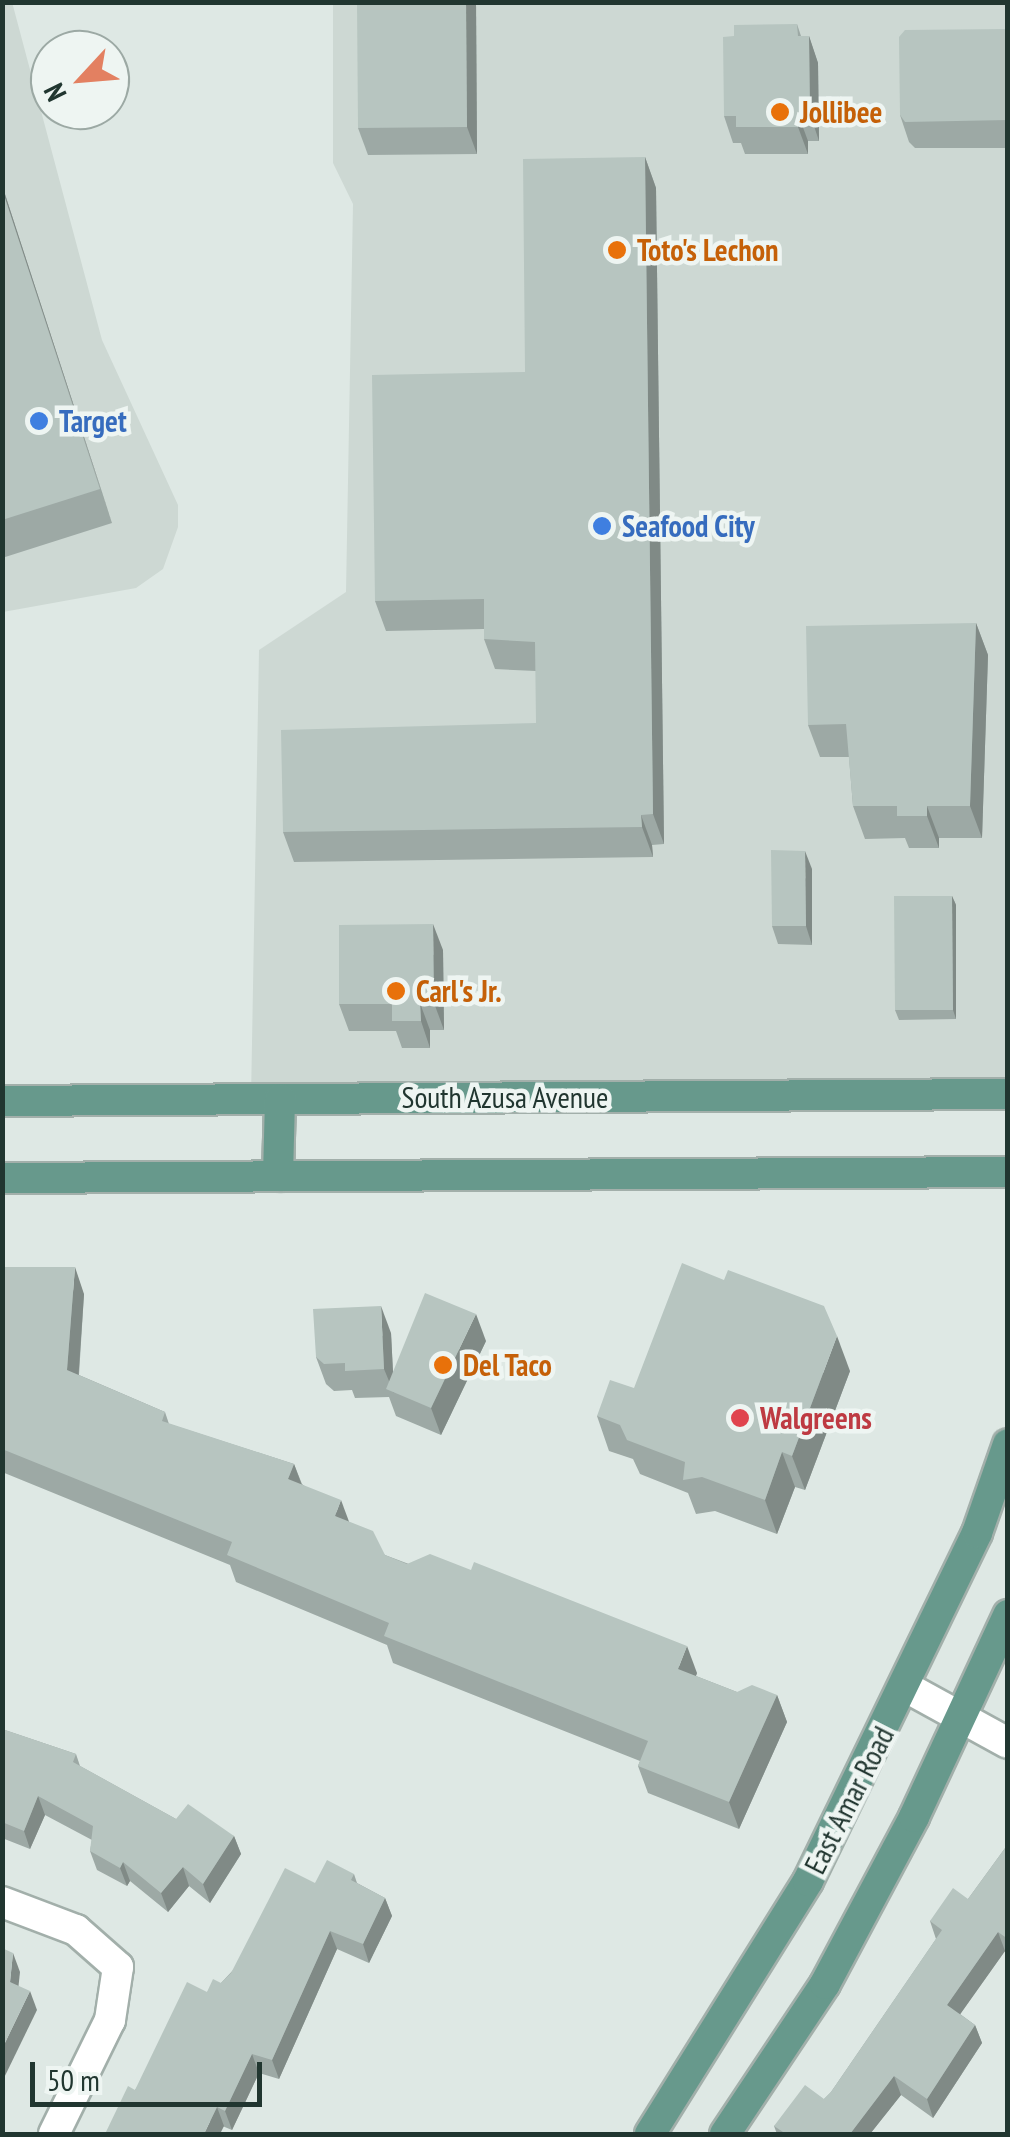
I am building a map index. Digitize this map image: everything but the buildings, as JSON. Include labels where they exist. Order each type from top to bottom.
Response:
[{"type":"main road","name":"South Azusa Avenue","points":[[2,1101],[1008,1094]]},
{"type":"main road","points":[[278,1176],[280,1099]]},
{"type":"main road","points":[[2,1178],[1008,1172]]},
{"type":"main road","name":"East Amar Road","points":[[650,2134],[808,1880],[906,1687],[977,1533],[1008,1444]]},
{"type":"main road","points":[[725,2134],[825,1984],[961,1717],[1008,1615]]},
{"type":"street","points":[[906,1687],[1008,1743]]},
{"type":"street","points":[[2,1902],[76,1930],[118,1967],[110,2020],[54,2134]]},
{"type":"shaded area","points":[[12,2],[30,70],[30,130],[46,130],[102,340],[178,505],[178,527],[163,569],[136,588],[3,612],[2,3]]},
{"type":"shaded area","points":[[333,3],[1007,3],[1007,1094],[251,1099],[259,650],[346,592],[353,204],[333,163]]},
{"type":"place","name":"Jollibee","points":[[780,112]]},
{"type":"place","name":"Toto's Lechon","points":[[617,250]]},
{"type":"place","name":"Target","points":[[39,421]]},
{"type":"place","name":"Seafood City","points":[[602,526]]},
{"type":"place","name":"Carl's Jr.","points":[[396,991]]},
{"type":"place","name":"Del Taco","points":[[443,1365]]},
{"type":"place","name":"Walgreens","points":[[740,1418]]}]
